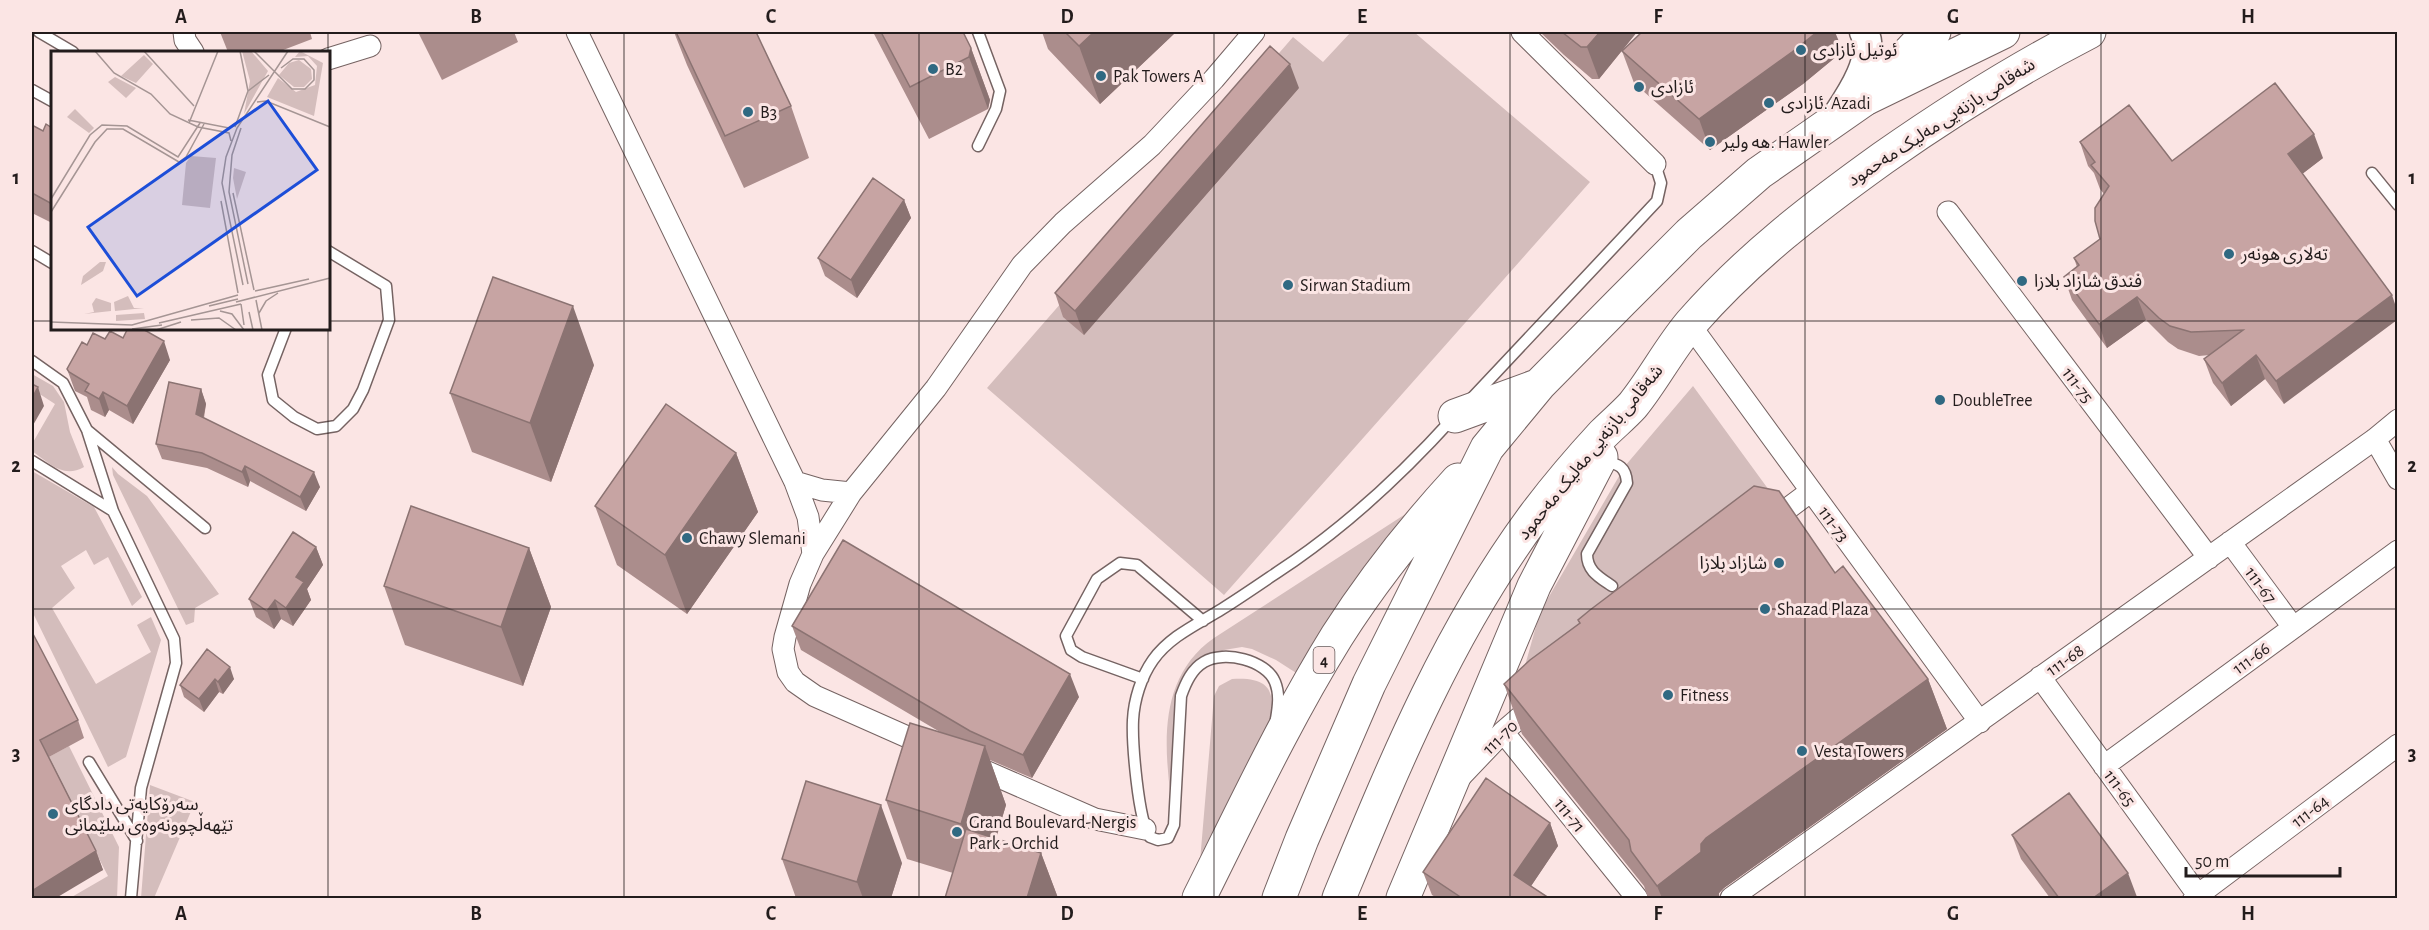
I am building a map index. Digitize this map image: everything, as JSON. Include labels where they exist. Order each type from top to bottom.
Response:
[{"type":"main road","points":[[1865,99],[1917,44],[1934,32]]},
{"type":"main road","points":[[1279,898],[1369,684],[1487,448],[1539,386],[1689,234],[1759,173],[1865,99],[2003,32]]},
{"type":"main road","name":"شەقامی بازنەیی مەلیک مەحمود","points":[[1340,898],[1412,725],[1468,617],[1495,572],[1536,514],[1580,460],[1632,406],[1690,325],[1760,252],[1840,188],[1999,80],[2089,32]]},
{"type":"main road","points":[[1455,416],[1539,386]]},
{"type":"main road","points":[[1403,898],[1534,586],[1599,459],[1632,406]]},
{"type":"main road","name":"4","points":[[1199,898],[1270,756],[1338,635],[1432,509],[1487,448]]},
{"type":"street","points":[[184,32],[185,40],[192,51]]},
{"type":"street","points":[[577,32],[795,482],[808,517],[813,554]]},
{"type":"street","points":[[1145,829],[1095,819],[815,696],[800,686],[789,672],[783,649],[800,584],[813,554],[851,493],[936,388],[1022,265],[1063,224],[1152,145],[1254,32]]},
{"type":"street","points":[[1522,32],[1655,165]]},
{"type":"street","points":[[1836,118],[1860,76],[1866,58],[1864,32]]},
{"type":"street","points":[[330,58],[370,46]]},
{"type":"street","name":"111-75","points":[[1948,212],[2208,558]]},
{"type":"street","name":"111-73","points":[[1690,325],[1980,722]]},
{"type":"street","name":"111-68","points":[[1731,898],[2375,439],[2397,420]]},
{"type":"street","points":[[2375,439],[2397,479]]},
{"type":"street","points":[[795,482],[822,490],[851,493]]},
{"type":"street","points":[[1753,535],[1810,492]]},
{"type":"street","name":"111-67","points":[[2230,542],[2293,627]]},
{"type":"street","name":"111-66","points":[[2104,766],[2397,551]]},
{"type":"street","name":"111-65","points":[[2040,677],[2198,898]]},
{"type":"street","name":"111-70","points":[[1449,788],[1503,732],[1557,687]]},
{"type":"street","name":"111-71","points":[[1503,732],[1637,898]]},
{"type":"street","name":"111-64","points":[[2198,898],[2397,745]]},
{"type":"lane","points":[[39,32],[71,51]]},
{"type":"lane","points":[[978,32],[1000,92],[996,109],[978,146]]},
{"type":"lane","points":[[32,90],[51,100]]},
{"type":"lane","points":[[1270,756],[1278,697],[1274,679],[1258,666],[1239,658],[1229,657],[1206,661],[1195,669],[1186,682],[1181,696],[1175,819],[1171,834],[1165,840],[1150,837],[1145,829],[1138,787],[1133,721],[1137,696],[1143,679],[1154,660],[1174,638],[1330,535],[1395,478],[1657,201],[1661,183],[1655,165]]},
{"type":"lane","points":[[2372,173],[2397,205]]},
{"type":"lane","points":[[32,251],[51,262]]},
{"type":"lane","points":[[285,330],[268,375],[273,400],[294,417],[317,429],[336,426],[353,409],[363,390],[389,320],[386,286],[330,252]]},
{"type":"lane","points":[[32,361],[63,383],[87,430],[113,511],[174,639],[176,663],[141,788],[131,898]]},
{"type":"lane","points":[[87,430],[206,528]]},
{"type":"lane","points":[[1599,459],[1620,465],[1626,473],[1627,483],[1587,554],[1587,563],[1593,572],[1612,586]]},
{"type":"lane","points":[[32,461],[113,511]]},
{"type":"lane","points":[[1143,679],[1082,657],[1071,650],[1066,636],[1097,579],[1120,563],[1137,565],[1203,621]]},
{"type":"lane","points":[[89,762],[137,842]]},
{"type":"shaded area","name":"Sirwan Stadium","points":[[1351,32],[1414,32],[1590,182],[1224,595],[987,388],[1293,37],[1323,62]]},
{"type":"shaded area","points":[[32,374],[53,386],[64,402],[70,432],[84,467],[69,471],[56,468],[32,451],[32,444],[55,404],[32,389]]},
{"type":"shaded area","points":[[1693,386],[1774,497],[1519,687],[1540,612],[1625,466]]},
{"type":"shaded area","points":[[112,467],[147,496],[219,594],[195,608],[194,622],[186,625],[113,475]]},
{"type":"shaded area","points":[[32,471],[94,507],[142,597],[132,606],[108,557],[94,565],[86,550],[61,566],[75,588],[52,608],[96,684],[151,652],[137,625],[151,617],[161,640],[126,757],[108,767],[32,611]]},
{"type":"shaded area","points":[[1424,502],[1304,678],[1276,660],[1242,647],[1224,650],[1205,661],[1183,694],[1175,828],[1168,777],[1168,725],[1172,700],[1180,677],[1194,656],[1214,638]]},
{"type":"shaded area","points":[[1232,679],[1253,680],[1266,686],[1272,699],[1272,709],[1270,720],[1198,885],[1214,696],[1219,686]]},
{"type":"shaded area","points":[[69,746],[119,847],[117,898],[70,898],[108,876],[47,758]]},
{"type":"shaded area","points":[[150,785],[195,802],[154,898],[141,898]]},
{"type":"building","points":[[676,32],[756,32],[791,106],[725,136]]},
{"type":"building","points":[[881,32],[963,32],[971,48],[969,57],[910,87]]},
{"type":"building","points":[[1065,32],[1094,32],[1079,46]]},
{"type":"building","points":[[1562,32],[1600,32],[1587,47],[1581,47]]},
{"type":"building","points":[[1642,32],[1817,32],[1699,119],[1622,51]]},
{"type":"building","points":[[1270,46],[1290,64],[1075,311],[1055,293]]},
{"type":"building","name":"تەلاری هونەر","points":[[2275,83],[2314,134],[2288,154],[2392,295],[2276,381],[2256,355],[2222,383],[2204,359],[2243,330],[2191,332],[2170,326],[2137,297],[2099,324],[2064,277],[2079,265],[2074,258],[2100,239],[2095,221],[2095,208],[2109,186],[2091,165],[2095,162],[2080,142],[2129,105],[2172,161]]},
{"type":"building","points":[[46,124],[51,127],[51,203],[32,193],[32,125],[43,131]]},
{"type":"building","points":[[873,178],[904,200],[851,280],[818,258]]},
{"type":"building","points":[[493,277],[573,306],[530,423],[450,393]]},
{"type":"building","points":[[127,330],[145,330],[164,341],[127,406],[103,392],[99,399],[85,391],[89,384],[67,369],[82,342],[87,345],[93,333],[105,339],[110,331],[123,338]]},
{"type":"building","points":[[169,382],[201,389],[196,414],[314,472],[300,497],[245,466],[242,472],[202,453],[156,444]]},
{"type":"building","points":[[32,384],[38,387],[32,398]]},
{"type":"building","points":[[666,404],[736,453],[665,555],[595,506]]},
{"type":"building","points":[[1754,486],[1779,491],[1835,573],[1843,566],[1928,679],[1706,838],[1701,844],[1701,852],[1657,886],[1631,851],[1629,840],[1504,684],[1530,660],[1580,623],[1578,620],[1590,610]]},
{"type":"building","points":[[411,506],[529,548],[501,627],[384,586]]},
{"type":"building","points":[[293,532],[316,547],[296,577],[304,582],[286,608],[275,600],[267,611],[249,599]]},
{"type":"building","points":[[843,540],[1070,674],[1023,755],[970,731],[792,626]]},
{"type":"building","name":"سەرۆکایەتی دادگای تێهەڵچوونەوەی سلێمانی","points":[[32,632],[78,720],[40,740],[96,851],[32,891]]},
{"type":"building","points":[[207,649],[230,667],[218,682],[215,679],[199,699],[180,685]]},
{"type":"building","points":[[910,723],[985,746],[961,824],[886,800]]},
{"type":"building","points":[[1486,778],[1550,823],[1514,875],[1549,898],[1462,898],[1423,872]]},
{"type":"building","points":[[806,781],[881,805],[857,882],[782,859]]},
{"type":"building","points":[[2069,793],[2128,873],[2093,898],[2059,898],[2012,835]]},
{"type":"building","points":[[966,829],[1041,853],[1027,898],[945,898]]},
{"type":"place","name":"ئوتیل ئازادی","points":[[1801,50]]},
{"type":"place","name":"B2","points":[[933,69]]},
{"type":"place","name":"Pak Towers A","points":[[1101,76]]},
{"type":"place","name":"ئازادی","points":[[1639,87]]},
{"type":"place","name":"ئازادى. Azadi","points":[[1769,103]]},
{"type":"place","name":"B3","points":[[748,112]]},
{"type":"place","name":"هه ولير. Hawler","points":[[1710,142]]},
{"type":"place","name":"تەلاری هونەر","points":[[2229,254]]},
{"type":"place","name":"فندق شازاد بلازا","points":[[2022,281]]},
{"type":"place","name":"Sirwan Stadium","points":[[1288,285]]},
{"type":"place","name":"DoubleTree","points":[[1940,400]]},
{"type":"place","name":"Chawy Slemani","points":[[687,538]]},
{"type":"place","name":"شازاد بلازا","points":[[1779,563]]},
{"type":"place","name":"Shazad Plaza","points":[[1765,609]]},
{"type":"place","name":"Fitness","points":[[1668,695]]},
{"type":"place","name":"Vesta Towers","points":[[1802,751]]},
{"type":"place","name":"سەرۆکایەتی دادگای تێهەڵچوونەوەی سلێمانی","points":[[53,814]]},
{"type":"place","name":"Grand Boulevard-Nergis Park - Orchid","points":[[957,832]]}]
